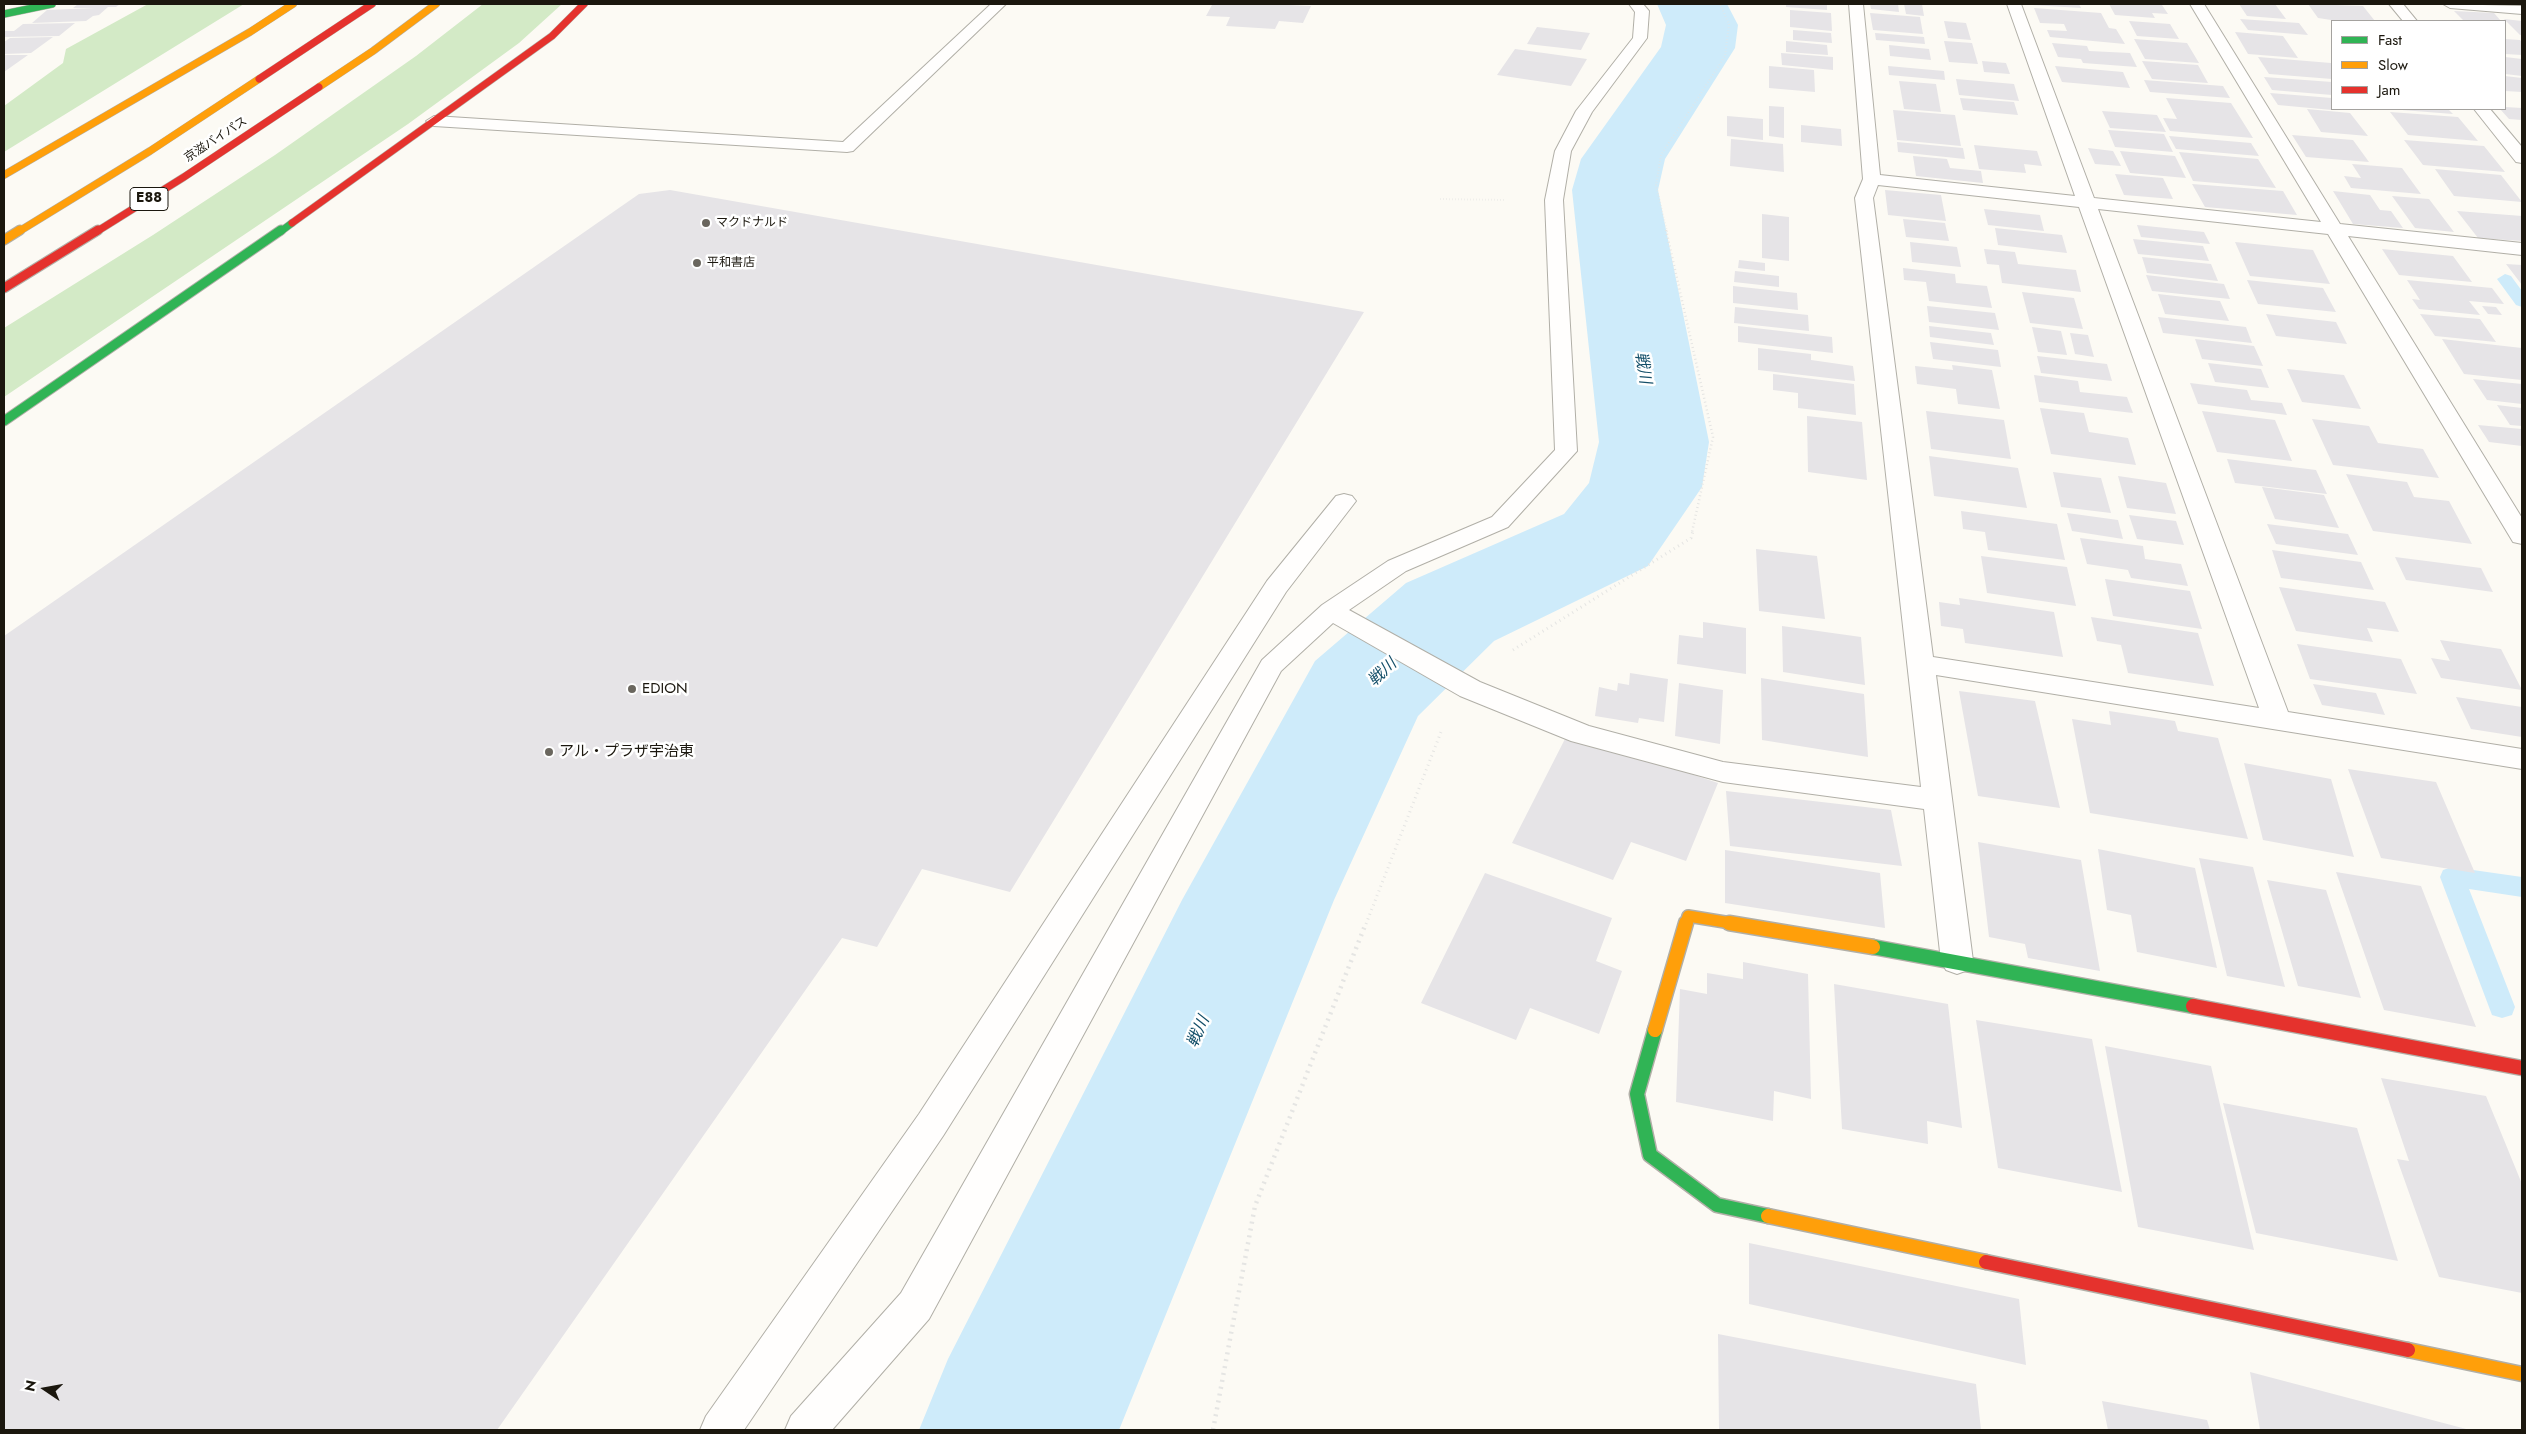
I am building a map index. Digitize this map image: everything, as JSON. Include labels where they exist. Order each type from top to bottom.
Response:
[{"type":"main road","points":[[4,14],[52,4]]},
{"type":"main road","points":[[4,175],[250,32],[293,4]]},
{"type":"main road","name":"京滋バイパス","points":[[4,240],[150,151],[372,4]]},
{"type":"main road","name":"京滋バイパス","points":[[4,288],[199,167],[372,51],[436,4]]},
{"type":"main road","points":[[4,421],[252,252],[552,36],[584,4]]},
{"type":"main road","points":[[2522,1068],[1957,961],[1688,916],[1636,1094],[1650,1155],[1716,1205],[2522,1374]]},
{"type":"street","points":[[434,121],[846,148],[999,4]]},
{"type":"street","points":[[805,1430],[915,1306],[1271,666],[1331,610],[1397,566],[1500,522],[1566,451],[1554,200],[1563,151],[1567,143],[1584,111],[1640,38],[1642,11],[1636,4]]},
{"type":"street","points":[[1856,4],[1872,179],[1864,198],[1957,961]]},
{"type":"street","points":[[2014,4],[2277,720]]},
{"type":"street","points":[[2197,4],[2522,537]]},
{"type":"street","points":[[2396,4],[2409,20]]},
{"type":"street","points":[[2450,4],[2522,10]]},
{"type":"street","points":[[2483,110],[2522,158]]},
{"type":"street","points":[[1872,179],[2522,249]]},
{"type":"street","points":[[720,1430],[931,1125],[1276,587],[1344,501]]},
{"type":"street","points":[[1331,610],[1470,689],[1581,734],[1723,772],[1937,800]]},
{"type":"street","points":[[1920,664],[2522,759]]},
{"type":"path","points":[[1213,1430],[1255,1206],[1445,722],[1489,665],[1690,538],[1713,437],[1656,185],[1661,155],[1725,56],[1729,24],[1720,4]]},
{"type":"path","points":[[1440,199],[1554,200]]},
{"type":"green space","points":[[148,4],[244,4],[4,152],[4,106],[63,63],[66,49]]},
{"type":"green space","points":[[483,4],[562,4],[519,43],[408,124],[4,397],[4,328],[153,235],[275,155],[416,56]]},
{"type":"building","points":[[78,4],[120,4],[116,7],[108,7],[99,15],[93,16],[86,21],[32,23],[47,10],[95,8],[73,8]]},
{"type":"building","points":[[1786,4],[1827,4],[1827,10],[1786,7]]},
{"type":"building","points":[[1870,4],[1898,4],[1899,12],[1871,9]]},
{"type":"building","points":[[1904,4],[1922,4],[1924,16],[1906,14]]},
{"type":"building","points":[[2079,4],[2081,8],[2032,5]]},
{"type":"building","points":[[2109,4],[2162,5],[2168,14],[2152,13],[2155,18],[2115,15]]},
{"type":"building","points":[[2239,4],[2275,4],[2286,19],[2247,16]]},
{"type":"building","points":[[2308,4],[2363,6],[2374,20],[2331,20],[2318,18]]},
{"type":"building","points":[[1212,5],[1311,6],[1303,23],[1279,21],[1275,29],[1226,26],[1230,17],[1206,16]]},
{"type":"building","points":[[2034,8],[2101,13],[2109,28],[2116,29],[2125,44],[2050,37],[2047,30],[2067,31],[2064,24],[2040,23]]},
{"type":"building","points":[[1790,10],[1831,13],[1832,31],[1790,27]]},
{"type":"building","points":[[2454,11],[2494,13],[2500,20],[2463,20]]},
{"type":"building","points":[[1870,13],[1920,17],[1923,34],[1873,30]]},
{"type":"building","points":[[2240,19],[2299,23],[2308,35],[2248,30]]},
{"type":"building","points":[[2505,20],[2522,21],[2522,35],[2520,35]]},
{"type":"building","points":[[1944,21],[1966,23],[1971,40],[1948,38]]},
{"type":"building","points":[[2129,21],[2170,24],[2179,39],[2137,36]]},
{"type":"building","points":[[75,23],[59,36],[4,37],[4,31],[14,31],[23,24]]},
{"type":"building","points":[[1537,27],[1590,33],[1581,50],[1527,44]]},
{"type":"building","points":[[1793,30],[1831,33],[1832,43],[1793,40]]},
{"type":"building","points":[[2235,32],[2283,36],[2298,58],[2248,54]]},
{"type":"building","points":[[1875,33],[1924,37],[1925,44],[1876,40]]},
{"type":"building","points":[[53,37],[31,53],[4,54],[4,42],[10,38]]},
{"type":"building","points":[[2134,39],[2187,43],[2199,63],[2145,59]]},
{"type":"building","points":[[2506,39],[2520,40],[2522,43],[2522,55],[2506,54]]},
{"type":"building","points":[[1786,41],[1827,45],[1828,55],[1786,52]]},
{"type":"building","points":[[1944,41],[1972,43],[1978,64],[1949,62]]},
{"type":"building","points":[[2052,43],[2087,46],[2089,51],[2130,53],[2137,67],[2083,63],[2081,59],[2058,57]]},
{"type":"building","points":[[1889,45],[1929,49],[1931,60],[1890,56]]},
{"type":"building","points":[[1515,49],[1587,59],[1571,86],[1497,75]]},
{"type":"building","points":[[1781,53],[1833,57],[1833,70],[1782,65]]},
{"type":"building","points":[[4,55],[28,55],[4,72]]},
{"type":"building","points":[[2258,57],[2331,63],[2331,79],[2269,74]]},
{"type":"building","points":[[2506,57],[2522,59],[2522,76],[2506,74]]},
{"type":"building","points":[[1982,61],[2006,63],[2010,74],[1984,72]]},
{"type":"building","points":[[2142,61],[2198,65],[2208,83],[2152,79]]},
{"type":"building","points":[[1769,66],[1814,70],[1815,92],[1769,88]]},
{"type":"building","points":[[1888,66],[1944,71],[1945,80],[1889,75]]},
{"type":"building","points":[[2055,66],[2123,72],[2130,88],[2062,82]]},
{"type":"building","points":[[2506,76],[2522,78],[2522,92],[2506,91]]},
{"type":"building","points":[[2264,77],[2331,82],[2331,95],[2272,90]]},
{"type":"building","points":[[1956,79],[2014,84],[2019,101],[1959,95]]},
{"type":"building","points":[[2144,80],[2223,86],[2230,98],[2150,92]]},
{"type":"building","points":[[1899,81],[1936,84],[1941,112],[1904,109]]},
{"type":"building","points":[[2270,93],[2331,98],[2331,110],[2278,105]]},
{"type":"building","points":[[1960,98],[2014,102],[2018,115],[1963,110]]},
{"type":"building","points":[[2166,98],[2231,103],[2253,138],[2170,131],[2163,118],[2177,119]]},
{"type":"building","points":[[1769,106],[1784,107],[1784,138],[1769,136]]},
{"type":"building","points":[[2506,107],[2522,108],[2522,120],[2509,119],[2501,110],[2506,110]]},
{"type":"building","points":[[2307,109],[2350,113],[2368,136],[2321,132]]},
{"type":"building","points":[[1893,110],[1955,115],[1961,146],[1897,140]]},
{"type":"building","points":[[2402,110],[2449,110],[2453,114]]},
{"type":"building","points":[[2102,111],[2157,115],[2166,132],[2110,128]]},
{"type":"building","points":[[2390,112],[2458,117],[2478,141],[2408,135]]},
{"type":"building","points":[[1727,116],[1763,119],[1763,140],[1727,136]]},
{"type":"building","points":[[1801,125],[1841,129],[1842,146],[1801,142]]},
{"type":"building","points":[[2108,130],[2164,134],[2173,152],[2115,147]]},
{"type":"building","points":[[2292,135],[2353,140],[2369,162],[2306,157]]},
{"type":"building","points":[[2169,136],[2251,143],[2259,156],[2176,149]]},
{"type":"building","points":[[1731,139],[1783,144],[1784,172],[1730,166]]},
{"type":"building","points":[[2404,140],[2484,146],[2505,172],[2423,165]]},
{"type":"building","points":[[1897,142],[1963,148],[1965,159],[1898,152]]},
{"type":"building","points":[[1974,145],[2037,151],[2042,166],[2024,164],[2026,173],[1979,169]]},
{"type":"building","points":[[2088,148],[2113,151],[2121,166],[2095,164]]},
{"type":"building","points":[[2120,151],[2175,156],[2186,178],[2130,173]]},
{"type":"building","points":[[2179,152],[2258,159],[2276,188],[2193,181]]},
{"type":"building","points":[[1913,156],[1947,159],[1950,168],[1981,171],[1983,183],[1916,176]]},
{"type":"building","points":[[2352,164],[2402,168],[2421,194],[2351,188],[2344,176],[2361,178]]},
{"type":"building","points":[[2435,169],[2501,175],[2522,202],[2454,196]]},
{"type":"building","points":[[2115,174],[2163,178],[2173,199],[2124,195]]},
{"type":"building","points":[[2192,184],[2283,191],[2297,215],[2205,207]]},
{"type":"building","name":"アル・プラザ宇治東","points":[[670,190],[1364,312],[1010,892],[922,869],[877,947],[842,938],[497,1430],[4,1430],[4,636],[639,194]]},
{"type":"building","points":[[1885,190],[1941,195],[1946,221],[1888,215]]},
{"type":"building","points":[[2333,191],[2370,195],[2380,210],[2391,211],[2403,228],[2353,224]]},
{"type":"building","points":[[2392,196],[2429,199],[2454,232],[2415,228]]},
{"type":"building","points":[[1984,209],[2040,215],[2044,231],[1988,225]]},
{"type":"building","points":[[2457,211],[2522,216],[2522,241],[2478,238]]},
{"type":"building","points":[[1762,214],[1789,217],[1789,261],[1762,258]]},
{"type":"building","points":[[1903,219],[1945,223],[1949,241],[1906,237]]},
{"type":"building","points":[[2137,225],[2204,232],[2210,244],[2141,237]]},
{"type":"building","points":[[1995,228],[2062,235],[2067,253],[1998,245]]},
{"type":"building","points":[[2133,239],[2203,246],[2209,261],[2138,254]]},
{"type":"building","points":[[1910,242],[1957,247],[1961,267],[1912,262]]},
{"type":"building","points":[[2235,242],[2313,250],[2330,284],[2250,276]]},
{"type":"building","points":[[1984,249],[2015,252],[2018,264],[2076,270],[2081,292],[2002,283],[1999,265],[1987,264]]},
{"type":"building","points":[[2382,249],[2453,256],[2472,282],[2399,275]]},
{"type":"building","points":[[2142,257],[2211,264],[2218,281],[2147,273]]},
{"type":"building","points":[[1739,260],[1765,263],[1765,271],[1738,268]]},
{"type":"building","points":[[2506,264],[2522,265],[2522,285]]},
{"type":"building","points":[[1903,268],[1955,274],[1956,283],[1987,286],[1992,308],[1929,301],[1926,282],[1904,280]]},
{"type":"building","points":[[1735,271],[1779,276],[1779,287],[1734,282]]},
{"type":"building","points":[[2146,275],[2224,284],[2230,299],[2152,291]]},
{"type":"building","points":[[2247,280],[2323,288],[2336,312],[2258,304]]},
{"type":"building","points":[[2407,280],[2492,288],[2504,304],[2469,301],[2480,315],[2419,309],[2412,299],[2420,300]]},
{"type":"building","points":[[1733,286],[1797,293],[1798,310],[1733,303]]},
{"type":"building","points":[[2022,292],[2074,298],[2083,329],[2030,323]]},
{"type":"building","points":[[2158,294],[2220,301],[2229,321],[2165,314]]},
{"type":"building","points":[[1927,306],[1995,313],[1999,330],[1929,322]]},
{"type":"building","points":[[2482,306],[2496,307],[2502,315],[2488,314]]},
{"type":"building","points":[[1735,307],[1808,315],[1809,331],[1734,323]]},
{"type":"building","points":[[2266,314],[2336,322],[2347,344],[2276,336]]},
{"type":"building","points":[[2420,314],[2480,319],[2496,342],[2435,336]]},
{"type":"building","points":[[2158,317],[2246,327],[2252,343],[2163,333]]},
{"type":"building","points":[[1738,326],[1832,337],[1833,353],[1738,342]]},
{"type":"building","points":[[1929,326],[1991,333],[1994,345],[1930,337]]},
{"type":"building","points":[[2032,327],[2061,331],[2067,355],[2038,352]]},
{"type":"building","points":[[2070,333],[2088,335],[2094,357],[2075,354]]},
{"type":"building","points":[[2195,339],[2254,346],[2263,366],[2202,359]]},
{"type":"building","points":[[2442,339],[2522,348],[2522,380],[2464,374]]},
{"type":"building","points":[[1930,342],[1998,350],[2001,367],[1933,359]]},
{"type":"building","points":[[1758,348],[1811,354],[1811,360],[1853,366],[1855,381],[1758,370]]},
{"type":"building","points":[[2037,356],[2107,364],[2112,381],[2041,373]]},
{"type":"building","points":[[2208,363],[2261,369],[2269,388],[2215,382]]},
{"type":"building","points":[[1952,365],[1992,370],[2000,409],[1958,404],[1956,389],[1917,384],[1915,366],[1953,370]]},
{"type":"building","points":[[2287,369],[2344,375],[2361,409],[2302,402]]},
{"type":"building","points":[[1773,374],[1854,384],[1856,415],[1798,408],[1798,393],[1773,390]]},
{"type":"building","points":[[2034,375],[2078,381],[2080,392],[2127,397],[2133,413],[2039,402]]},
{"type":"building","points":[[2473,379],[2522,384],[2522,404],[2487,400]]},
{"type":"building","points":[[2190,383],[2247,390],[2251,400],[2282,403],[2287,415],[2198,404]]},
{"type":"building","points":[[2497,405],[2522,408],[2522,426],[2510,425]]},
{"type":"building","points":[[2040,408],[2084,413],[2089,432],[2128,438],[2136,465],[2051,454]]},
{"type":"building","points":[[1926,411],[2004,420],[2011,459],[1931,449]]},
{"type":"building","points":[[2202,411],[2275,420],[2292,461],[2217,452]]},
{"type":"building","points":[[1807,416],[1862,422],[1867,480],[1808,472]]},
{"type":"building","points":[[2312,419],[2369,426],[2378,443],[2423,449],[2439,478],[2333,465]]},
{"type":"building","points":[[2478,425],[2522,429],[2522,446],[2489,442]]},
{"type":"building","points":[[1929,456],[2018,468],[2027,508],[1934,496]]},
{"type":"building","points":[[2227,459],[2316,470],[2327,494],[2235,483]]},
{"type":"building","points":[[2053,472],[2101,478],[2111,513],[2061,507]]},
{"type":"building","points":[[2346,474],[2407,482],[2414,497],[2449,501],[2472,544],[2373,531]]},
{"type":"building","points":[[2118,476],[2166,483],[2176,514],[2127,508]]},
{"type":"building","points":[[2262,487],[2324,495],[2339,528],[2275,519]]},
{"type":"building","points":[[1961,511],[2057,524],[2065,560],[1988,550],[1985,532],[1963,529]]},
{"type":"building","points":[[2067,513],[2118,520],[2123,539],[2072,531]]},
{"type":"building","points":[[2129,515],[2176,521],[2184,545],[2137,539]]},
{"type":"building","points":[[2267,524],[2348,534],[2358,555],[2276,544]]},
{"type":"building","points":[[2080,538],[2143,546],[2145,559],[2181,564],[2188,586],[2131,578],[2128,570],[2087,564]]},
{"type":"building","points":[[1756,549],[1817,556],[1825,619],[1759,611]]},
{"type":"building","points":[[2272,550],[2361,562],[2374,590],[2281,578]]},
{"type":"building","points":[[1981,556],[2067,567],[2076,606],[1987,593]]},
{"type":"building","points":[[2395,557],[2481,568],[2493,592],[2406,580]]},
{"type":"building","points":[[2105,579],[2190,591],[2202,629],[2113,616]]},
{"type":"building","points":[[2279,587],[2385,602],[2399,632],[2367,628],[2373,642],[2296,631]]},
{"type":"building","points":[[1959,598],[2054,612],[2063,657],[1965,643],[1963,629],[1941,626],[1939,602],[1960,605]]},
{"type":"building","points":[[2091,617],[2198,633],[2214,686],[2128,673],[2121,645],[2097,641]]},
{"type":"building","points":[[1703,622],[1746,628],[1746,674],[1677,664],[1679,635],[1703,638]]},
{"type":"building","points":[[1782,626],[1861,637],[1865,685],[1783,672]]},
{"type":"building","points":[[2440,640],[2501,649],[2522,690],[2441,678],[2431,658],[2450,661]]},
{"type":"building","points":[[2297,644],[2401,659],[2417,694],[2310,679]]},
{"type":"building","points":[[1630,673],[1668,679],[1664,722],[1639,718],[1638,723],[1595,716],[1599,687],[1617,691],[1618,683],[1629,685]]},
{"type":"building","points":[[1761,678],[1864,694],[1868,757],[1762,740]]},
{"type":"building","points":[[1679,683],[1723,690],[1720,744],[1675,736]]},
{"type":"building","points":[[2313,684],[2376,693],[2385,715],[2322,705]]},
{"type":"building","points":[[1959,691],[2035,701],[2060,808],[1978,796]]},
{"type":"building","points":[[2456,697],[2522,707],[2522,737],[2471,729]]},
{"type":"building","points":[[2109,711],[2175,721],[2178,731],[2218,738],[2248,839],[2090,813],[2072,719],[2111,725]]},
{"type":"building","points":[[1568,733],[1718,783],[1686,861],[1631,842],[1613,880],[1512,843]]},
{"type":"building","points":[[2244,763],[2331,779],[2354,857],[2263,840]]},
{"type":"building","points":[[2348,769],[2436,782],[2475,873],[2381,858]]},
{"type":"building","points":[[1726,791],[1891,810],[1902,866],[1730,846]]},
{"type":"building","points":[[1978,842],[2081,860],[2100,971],[2028,958],[2025,944],[1989,937]]},
{"type":"building","points":[[2098,849],[2195,868],[2217,968],[2137,952],[2131,915],[2107,910]]},
{"type":"building","points":[[1725,850],[1880,873],[1885,928],[1725,903]]},
{"type":"building","points":[[2199,858],[2253,867],[2285,987],[2227,976]]},
{"type":"building","points":[[2336,872],[2421,886],[2476,1027],[2384,1010]]},
{"type":"building","points":[[1485,873],[1612,918],[1596,961],[1622,971],[1599,1034],[1530,1008],[1516,1040],[1421,1003]]},
{"type":"building","points":[[2267,880],[2326,890],[2361,998],[2298,986]]},
{"type":"building","points":[[1743,962],[1808,974],[1811,1099],[1774,1091],[1773,1121],[1676,1102],[1680,989],[1707,994],[1707,973],[1743,979]]},
{"type":"building","points":[[1834,984],[1948,1004],[1962,1128],[1927,1121],[1928,1144],[1842,1129]]},
{"type":"building","points":[[1976,1020],[2092,1039],[2122,1192],[1998,1168]]},
{"type":"building","points":[[2105,1046],[2211,1066],[2254,1250],[2138,1227]]},
{"type":"building","points":[[2381,1078],[2486,1096],[2522,1184],[2522,1293],[2439,1277],[2397,1159],[2409,1161]]},
{"type":"building","points":[[2223,1103],[2357,1128],[2398,1261],[2256,1233]]},
{"type":"building","points":[[1749,1243],[2019,1299],[2026,1365],[1749,1304]]},
{"type":"building","points":[[1718,1334],[1976,1384],[1981,1430],[1719,1430]]},
{"type":"building","points":[[2250,1372],[2470,1430],[2260,1430]]},
{"type":"building","points":[[2102,1401],[2207,1420],[2210,1430],[2108,1430]]},
{"type":"waterway","name":"戦川","points":[[1019,1430],[1258,900],[1362,693],[1450,612],[1606,540],[1645,487],[1654,442],[1615,190],[1623,159],[1698,48],[1702,25],[1692,4]]},
{"type":"waterway","points":[[2505,279],[2522,302]]},
{"type":"waterway","points":[[2502,1007],[2452,877],[2522,887]]},
{"type":"traffic: fast","points":[[4,14],[52,4]]},
{"type":"traffic: fast","points":[[4,421],[292,223]]},
{"type":"traffic: fast","points":[[1873,947],[2193,1006]]},
{"type":"traffic: fast","points":[[1655,1030],[1637,1094],[1650,1155],[1717,1205],[1768,1216]]},
{"type":"traffic: slow","points":[[4,175],[250,32],[293,4]]},
{"type":"traffic: slow","points":[[319,87],[373,51],[436,4]]},
{"type":"traffic: slow","points":[[4,240],[150,151],[259,79]]},
{"type":"traffic: slow","points":[[1655,1030],[1688,916],[1873,947]]},
{"type":"traffic: slow","points":[[1768,1216],[1986,1262]]},
{"type":"traffic: slow","points":[[2408,1350],[2522,1374]]},
{"type":"traffic: jam","points":[[259,79],[372,4]]},
{"type":"traffic: jam","points":[[292,223],[552,36],[584,4]]},
{"type":"traffic: jam","points":[[4,288],[184,177],[319,87]]},
{"type":"traffic: jam","points":[[2193,1006],[2522,1068]]},
{"type":"traffic: jam","points":[[1986,1262],[2408,1350]]},
{"type":"place","name":"マクドナルド","points":[[706,223]]},
{"type":"place","name":"平和書店","points":[[697,263]]},
{"type":"place","name":"EDION","points":[[632,689]]},
{"type":"place","name":"アル・プラザ宇治東","points":[[549,752]]}]
